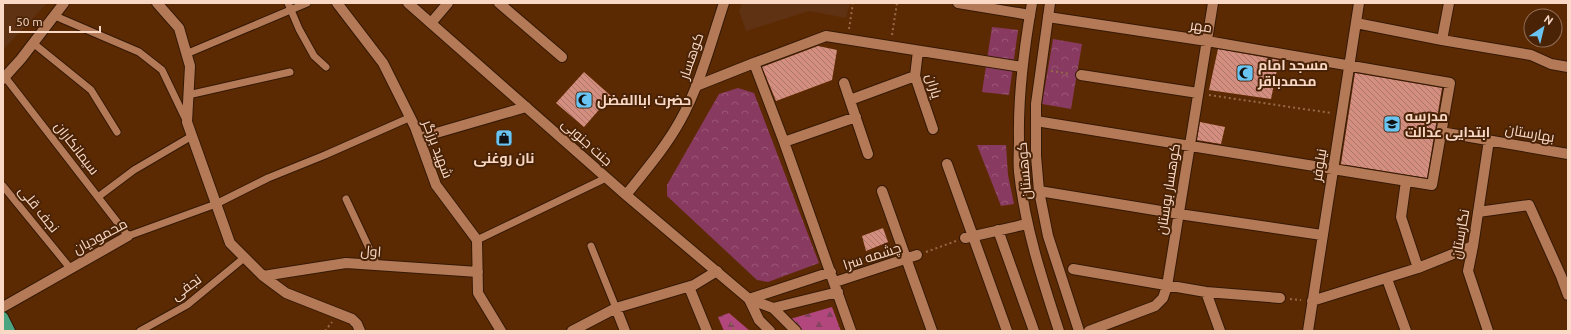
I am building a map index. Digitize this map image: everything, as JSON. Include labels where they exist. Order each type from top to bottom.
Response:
[{"type":"main road","points":[[3,317],[10,331]]},
{"type":"street","points":[[4,78],[34,43],[64,3]]},
{"type":"street","points":[[157,3],[179,28],[190,66],[187,122],[230,244],[263,276],[286,293],[352,319],[358,324],[360,331]]},
{"type":"street","name":"شهید برزگر","points":[[337,3],[383,63],[411,117],[436,185],[477,240]]},
{"type":"street","name":"جنت جنوبی","points":[[408,3],[626,196],[749,299],[773,308],[796,331]]},
{"type":"street","points":[[431,23],[448,3]]},
{"type":"street","points":[[499,3],[562,57]]},
{"type":"street","name":"کوهسار","points":[[626,196],[660,154],[680,120],[696,86],[724,3]]},
{"type":"street","points":[[958,3],[1030,15]]},
{"type":"street","name":"کوهستان","points":[[1032,3],[1022,67],[1018,105],[1019,171],[1027,224],[1059,331]]},
{"type":"street","name":"کوهستان","points":[[1050,3],[1036,104],[1036,156],[1039,191],[1048,236],[1080,331]]},
{"type":"street","name":"کوهسار بوستان","points":[[1089,331],[1155,306],[1163,298],[1167,286],[1213,3]]},
{"type":"street","name":"نیلوفر","points":[[1308,331],[1359,3]]},
{"type":"street","points":[[1442,40],[1449,3]]},
{"type":"street","name":"مهر","points":[[1048,17],[1207,41],[1450,83],[1441,132]]},
{"type":"street","points":[[1356,23],[1442,40],[1532,55],[1551,64],[1568,67]]},
{"type":"street","points":[[696,86],[826,36],[1022,67]]},
{"type":"street","name":"یاران","points":[[918,51],[915,76],[933,129]]},
{"type":"street","points":[[754,63],[784,142],[851,331]]},
{"type":"street","points":[[1081,75],[1198,93]]},
{"type":"street","points":[[850,100],[915,76]]},
{"type":"street","points":[[844,83],[868,154]]},
{"type":"street","points":[[419,138],[526,107]]},
{"type":"street","points":[[784,142],[856,118]]},
{"type":"street","points":[[1036,122],[1333,168],[1432,185],[1441,132]]},
{"type":"street","name":"بهارستان","points":[[1441,132],[1568,154]]},
{"type":"street","name":"نگارستان","points":[[1488,331],[1468,271],[1489,140]]},
{"type":"street","points":[[947,164],[969,237],[1007,331]]},
{"type":"street","points":[[1406,181],[1401,217],[1418,268]]},
{"type":"street","points":[[882,191],[932,331]]},
{"type":"street","points":[[1039,191],[1178,214],[1322,235]]},
{"type":"street","points":[[1478,212],[1529,205],[1564,274],[1568,295]]},
{"type":"street","points":[[969,237],[1027,224]]},
{"type":"street","points":[[998,230],[1034,331]]},
{"type":"street","name":"محمودیان","points":[[3,307],[128,236]]},
{"type":"street","points":[[1031,240],[1048,236]]},
{"type":"street","points":[[477,240],[478,293],[501,331]]},
{"type":"street","points":[[1312,301],[1387,279],[1473,246]]},
{"type":"street","name":"چشمه‌ سرا","points":[[773,308],[836,287],[917,255]]},
{"type":"street","name":"اول","points":[[263,276],[346,263],[478,272]]},
{"type":"street","points":[[1073,269],[1206,292],[1280,298]]},
{"type":"street","points":[[572,331],[616,308],[689,287],[717,271]]},
{"type":"street","points":[[749,299],[831,272]]},
{"type":"street","points":[[1387,279],[1406,331]]},
{"type":"street","points":[[689,287],[707,331]]},
{"type":"street","points":[[1206,292],[1220,331]]},
{"type":"street","name":"جنت جنوبی","points":[[749,299],[759,320],[770,331]]},
{"type":"street","points":[[616,308],[625,331]]},
{"type":"lane","points":[[186,54],[289,6],[307,3]]},
{"type":"lane","points":[[289,6],[299,29],[314,56],[326,67]]},
{"type":"lane","points":[[55,16],[139,52],[162,70],[187,122]]},
{"type":"lane","points":[[34,43],[91,90],[117,132]]},
{"type":"lane","points":[[188,95],[290,72]]},
{"type":"lane","name":"سیمانکاران","points":[[4,78],[128,236]]},
{"type":"lane","name":"محمودیان","points":[[128,236],[216,204],[268,178],[325,155],[411,117]]},
{"type":"lane","points":[[98,197],[134,170],[192,136]]},
{"type":"lane","points":[[477,240],[606,178]]},
{"type":"lane","name":"نجف قلی","points":[[3,186],[70,268]]},
{"type":"lane","points":[[346,199],[377,265]]},
{"type":"lane","points":[[591,246],[616,308]]},
{"type":"lane","name":"نجفی","points":[[140,331],[187,305],[244,258]]},
{"type":"path","points":[[847,39],[853,3]]},
{"type":"path","points":[[890,46],[897,3]]},
{"type":"path","points":[[1040,69],[1081,75]]},
{"type":"path","points":[[1198,93],[1342,115]]},
{"type":"path","points":[[917,255],[969,237]]},
{"type":"path","points":[[1280,298],[1312,301]]},
{"type":"path","points":[[732,323],[735,331]]},
{"type":"shaded area","points":[[3,3],[47,3],[3,50]]},
{"type":"shaded area","points":[[742,3],[850,3],[846,18],[809,11],[746,31],[739,11]]},
{"type":"green space","points":[[992,27],[1018,30],[1009,95],[982,92]]},
{"type":"green space","points":[[1053,39],[1082,44],[1071,109],[1042,104]]},
{"type":"green space","points":[[738,88],[754,93],[819,263],[768,282],[757,280],[667,196],[667,185],[719,94]]},
{"type":"green space","points":[[977,145],[1006,145],[1008,175],[1014,204],[1001,206]]},
{"type":"green space","points":[[832,307],[841,331],[801,331],[790,319]]},
{"type":"green space","points":[[729,313],[750,331],[724,331],[718,317]]},
{"type":"building","points":[[818,46],[837,50],[832,80],[776,101],[762,67]]},
{"type":"building","name":"مسجد امام محمدباقر","points":[[1218,49],[1279,60],[1271,99],[1209,90]]},
{"type":"building","name":"حضرت اباالفضل","points":[[584,72],[611,96],[584,127],[556,103]]},
{"type":"building","name":"مدرسه ابتدایی عدالت","points":[[1355,73],[1442,88],[1427,178],[1341,164]]},
{"type":"building","points":[[1200,122],[1225,127],[1221,144],[1197,140]]},
{"type":"building","points":[[883,228],[888,242],[866,251],[862,236]]},
{"type":"place","name":"مسجد امام محمدباقر","points":[[1245,73]]},
{"type":"place","name":"حضرت اباالفضل","points":[[584,100]]},
{"type":"place","name":"مدرسه ابتدایی عدالت","points":[[1392,124]]},
{"type":"place","name":"نان روغنی","points":[[504,138]]}]
